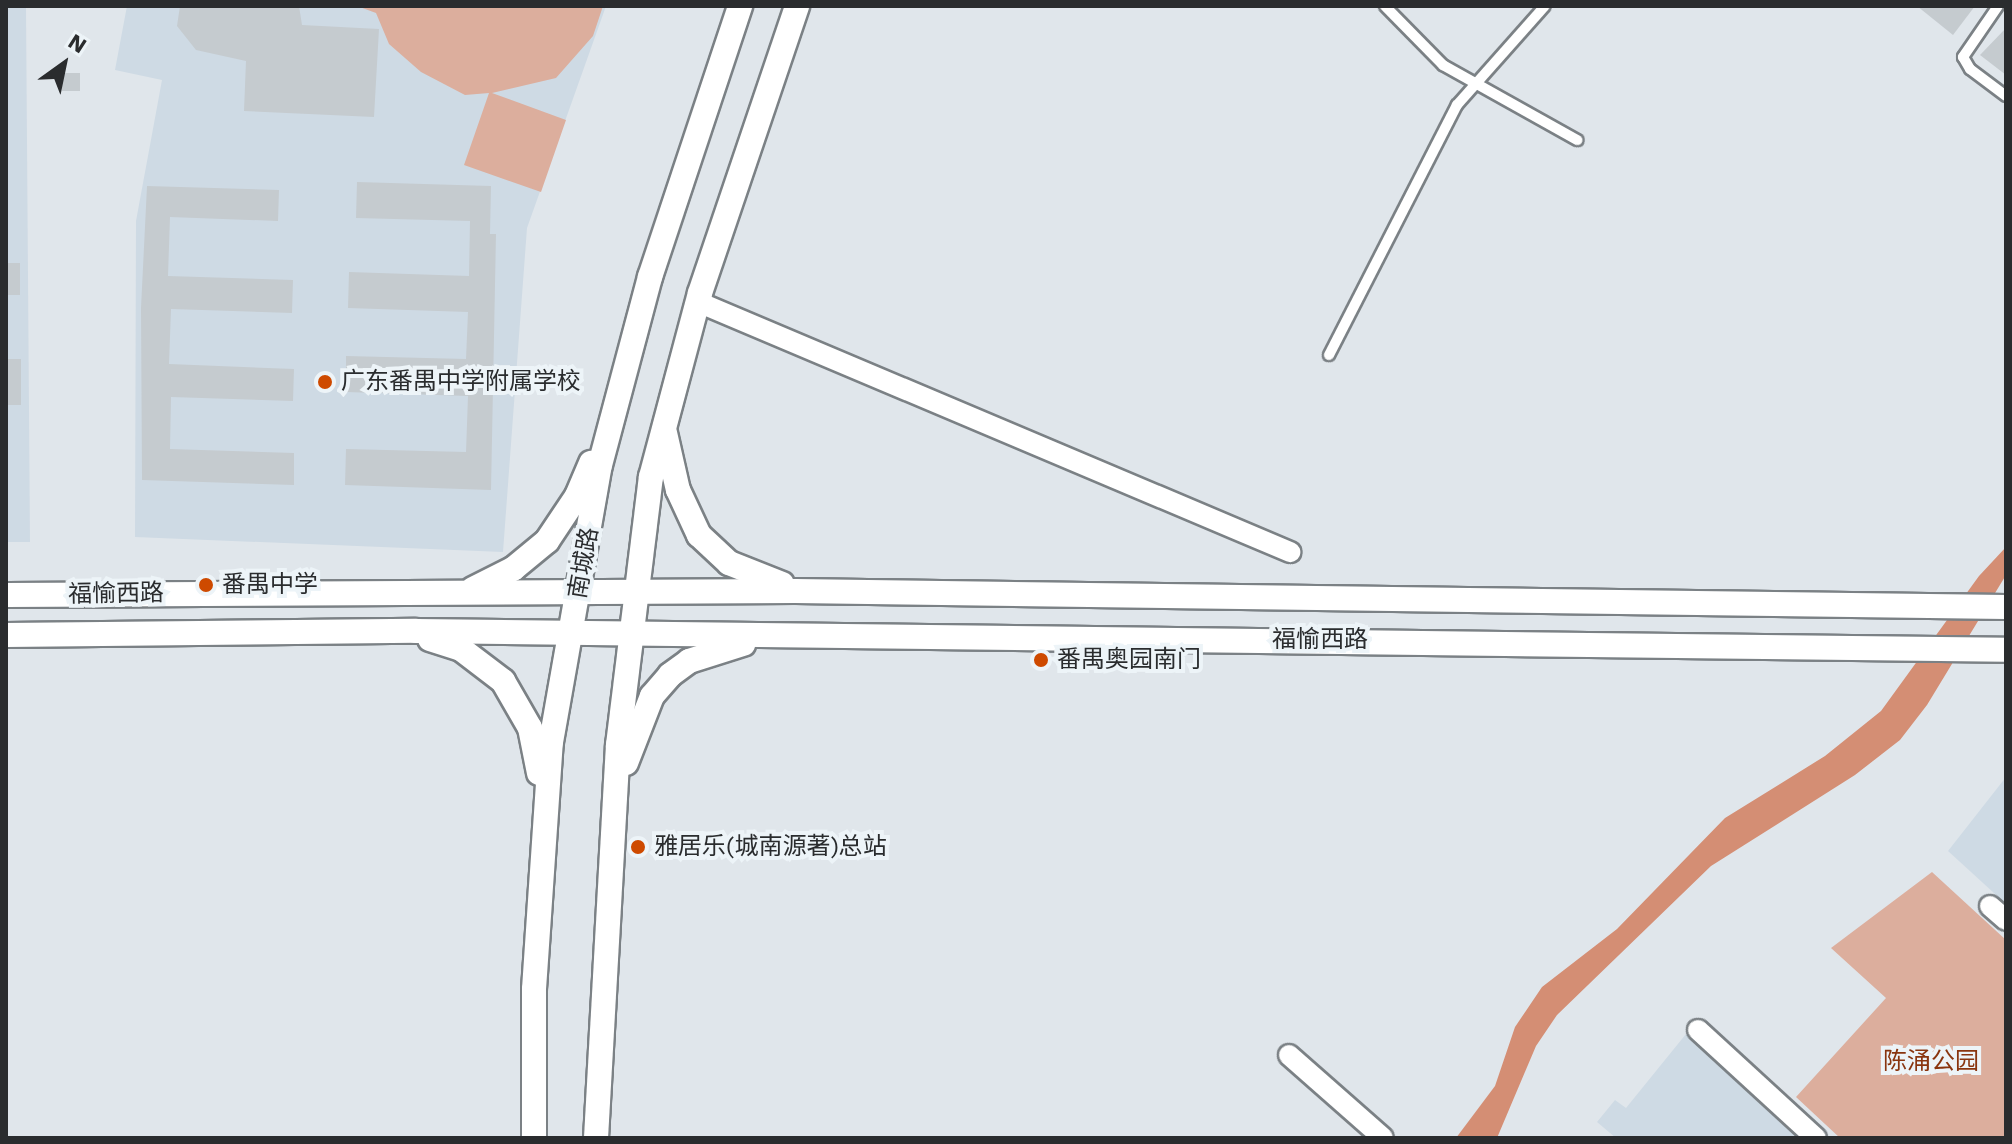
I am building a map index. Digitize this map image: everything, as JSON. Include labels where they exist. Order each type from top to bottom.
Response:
[{"type":"street","name":"南城路","points":[[534,1138],[534,989],[551,742],[611,418],[661,240],[740,6]]},
{"type":"street","points":[[596,1138],[615,804],[651,477],[698,302],[797,6]]},
{"type":"street","points":[[698,302],[1290,552]]},
{"type":"street","points":[[467,591],[513,569],[547,541],[577,496],[611,418]]},
{"type":"street","points":[[663,428],[688,517],[713,551],[754,576],[791,587],[848,592]]},
{"type":"street","name":"福愉西路","points":[[6,595],[848,592],[1999,607]]},
{"type":"street","points":[[380,632],[441,640],[503,681],[530,728],[544,824]]},
{"type":"street","name":"福愉西路","points":[[6,635],[380,632],[795,635],[1909,646],[2006,650]]},
{"type":"street","points":[[615,804],[641,720],[670,675],[715,651],[795,635]]},
{"type":"street","points":[[1990,906],[2006,920]]},
{"type":"street","points":[[1698,1030],[1816,1138]]},
{"type":"street","points":[[1289,1055],[1383,1138]]},
{"type":"lane","points":[[1385,6],[1435,57],[1473,84],[1577,140]]},
{"type":"lane","points":[[1329,355],[1457,105],[1545,6]]},
{"type":"lane","points":[[1998,6],[1963,57],[1970,69],[2006,96]]},
{"type":"shaded area","points":[[6,6],[26,6],[30,542],[6,542]]},
{"type":"shaded area","name":"广东番禺中学附属学校","points":[[127,6],[606,6],[527,228],[503,552],[135,537],[136,221],[162,80],[115,70]]},
{"type":"shaded area","points":[[2006,547],[2006,575],[1927,705],[1900,740],[1855,775],[1711,866],[1557,1015],[1536,1046],[1497,1138],[1456,1138],[1495,1086],[1515,1027],[1542,987],[1617,929],[1725,818],[1825,756],[1881,711],[1979,576]]},
{"type":"shaded area","points":[[2006,777],[2006,904],[1948,851]]},
{"type":"shaded area","points":[[1686,1034],[1801,1138],[1616,1138],[1597,1122],[1615,1100],[1626,1108]]},
{"type":"green space","points":[[357,6],[603,6],[593,36],[556,78],[492,93],[566,120],[541,192],[464,165],[489,93],[465,95],[421,72],[389,44],[376,13]]},
{"type":"green space","name":"陈涌公园","points":[[1932,872],[2006,940],[2006,1138],[1840,1138],[1796,1097],[1886,998],[1831,948]]},
{"type":"building","points":[[180,6],[299,6],[302,25],[379,29],[374,117],[244,111],[246,61],[196,50],[177,26]]},
{"type":"building","points":[[1917,6],[1975,6],[1953,35]]},
{"type":"building","points":[[2006,28],[2006,75],[1980,55]]},
{"type":"building","points":[[62,73],[80,73],[80,91],[62,91]]},
{"type":"building","points":[[357,182],[491,186],[490,234],[496,234],[491,490],[345,485],[346,449],[466,452],[468,396],[346,392],[346,356],[466,359],[468,312],[348,308],[349,272],[469,276],[470,221],[356,218]]},
{"type":"building","points":[[147,186],[279,190],[278,221],[170,217],[168,276],[293,280],[292,313],[171,309],[169,364],[294,369],[293,401],[171,397],[170,449],[294,453],[294,485],[142,480],[141,308]]},
{"type":"building","points":[[6,263],[20,263],[20,295],[6,295]]},
{"type":"building","points":[[6,359],[21,359],[21,405],[6,405]]},
{"type":"place","name":"广东番禺中学附属学校","points":[[325,382]]},
{"type":"place","name":"番禺中学","points":[[206,585]]},
{"type":"place","name":"番禺奥园南门","points":[[1041,660]]},
{"type":"place","name":"雅居乐(城南源著)总站","points":[[638,847]]}]
